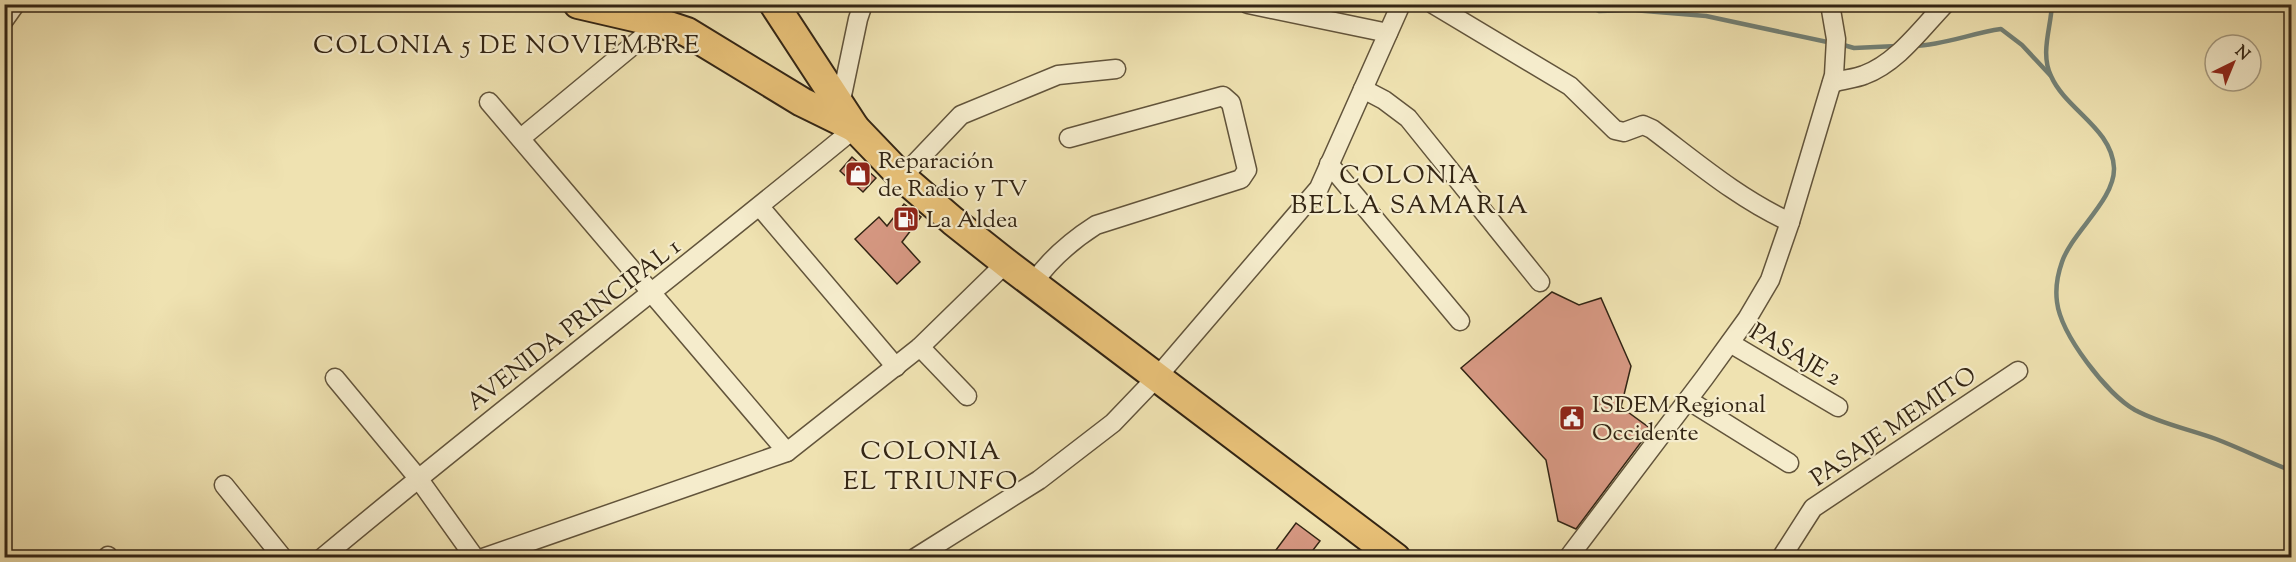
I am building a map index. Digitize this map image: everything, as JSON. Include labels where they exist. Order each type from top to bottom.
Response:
[{"type":"main road","points":[[578,4],[660,23],[687,32],[802,102],[848,116]]},
{"type":"main road","points":[[774,4],[848,116],[902,177],[1006,263],[1396,558]]},
{"type":"street","points":[[848,116],[858,19],[863,4]]},
{"type":"street","points":[[1248,4],[1388,33]]},
{"type":"street","points":[[915,558],[1039,480],[1113,423],[1158,376],[1319,188],[1401,4]]},
{"type":"street","points":[[1433,4],[1570,86],[1616,130],[1624,132],[1643,125],[1652,129],[1741,195],[1765,211],[1790,222]]},
{"type":"street","points":[[1568,558],[1730,343],[1770,280],[1832,82],[1837,57],[1830,4]]},
{"type":"street","points":[[1832,82],[1863,75],[1884,64],[1945,4]]},
{"type":"street","points":[[521,138],[660,23]]},
{"type":"street","points":[[902,177],[961,115],[1058,75],[1116,69]]},
{"type":"street","points":[[1363,89],[1384,100],[1408,118],[1540,282]]},
{"type":"street","points":[[1034,282],[1049,261],[1076,238],[1096,225],[1241,179],[1247,170],[1231,103],[1223,96],[1069,138]]},
{"type":"street","points":[[489,102],[787,452]]},
{"type":"street","name":"AVENIDA PRINCIPAL 1","points":[[322,558],[418,478],[760,207],[848,116]]},
{"type":"street","points":[[1329,164],[1460,321]]},
{"type":"street","points":[[760,207],[896,367]]},
{"type":"street","points":[[483,558],[787,452],[920,347],[1006,263]]},
{"type":"street","name":"PASAJE 2","points":[[1730,343],[1838,407]]},
{"type":"street","points":[[920,347],[967,396]]},
{"type":"street","name":"PASAJE MEMITO","points":[[1780,558],[1813,508],[2018,371]]},
{"type":"street","points":[[335,378],[418,478],[475,558]]},
{"type":"street","points":[[1688,400],[1789,463]]},
{"type":"street","points":[[224,485],[283,558]]},
{"type":"lane","points":[[4,28],[21,4]]},
{"type":"building","name":"Reparación de Radio y TV","points":[[852,157],[876,178],[863,192],[840,171]]},
{"type":"building","points":[[904,204],[921,217],[902,242],[920,262],[897,284],[855,239],[879,217],[887,226]]},
{"type":"building","name":"ISDEM Regional Occidente","points":[[1552,292],[1579,305],[1601,298],[1631,366],[1621,407],[1651,429],[1576,529],[1558,521],[1546,460],[1461,368]]},
{"type":"building","points":[[1296,523],[1320,541],[1307,558],[1270,558]]},
{"type":"waterway","points":[[1583,4],[1599,11],[1633,10],[1706,16],[1832,43]]},
{"type":"waterway","points":[[2052,4],[2046,49],[2051,76],[2067,99],[2097,130],[2111,154],[2114,168],[2108,192],[2074,239],[2059,272],[2056,286],[2057,302],[2067,331],[2099,377],[2135,410],[2165,423],[2216,439],[2292,471]]},
{"type":"waterway","points":[[1914,46],[2001,29],[2022,45],[2050,75]]},
{"type":"waterway","points":[[1840,44],[1854,48],[1897,46]]},
{"type":"place","name":"Reparación de Radio y TV","points":[[858,174]]},
{"type":"place","name":"La Aldea","points":[[906,219]]},
{"type":"place","name":"ISDEM Regional Occidente","points":[[1572,418]]},
{"type":"district","name":"COLONIA 5 DE NOVIEMBRE","points":[[507,44]]},
{"type":"district","name":"COLONIA BELLA SAMARIA","points":[[1410,188]]},
{"type":"district","name":"COLONIA EL TRIUNFO","points":[[931,465]]}]
